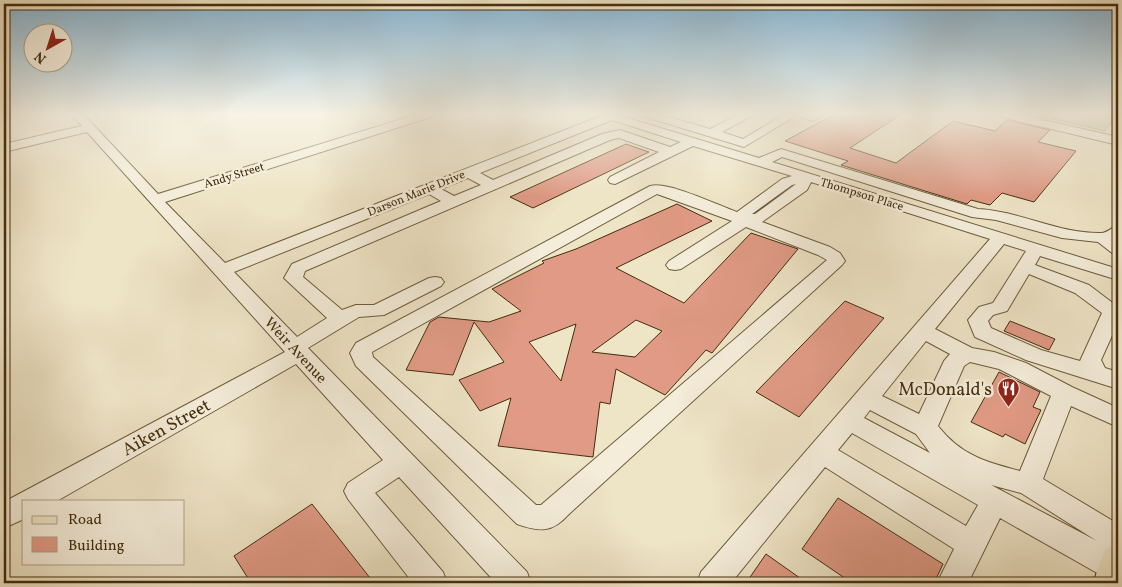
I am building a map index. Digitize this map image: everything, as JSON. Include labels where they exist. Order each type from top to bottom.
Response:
[{"type":"street","points":[[4,148],[21,142]]},
{"type":"street","name":"Weir Avenue","points":[[103,142],[400,462],[516,583]]},
{"type":"street","name":"Andy Street","points":[[155,200],[339,142]]},
{"type":"street","name":"Darson Marie Drive","points":[[223,270],[542,142]]},
{"type":"street","points":[[340,319],[293,278],[298,268],[596,142]]},
{"type":"street","points":[[645,142],[670,151]]},
{"type":"street","points":[[615,180],[670,151],[691,142]]},
{"type":"street","name":"Thompson Place","points":[[693,142],[1118,275]]},
{"type":"street","points":[[724,152],[742,143]]},
{"type":"street","points":[[468,172],[492,186]]},
{"type":"street","points":[[745,220],[744,213],[787,182],[806,177]]},
{"type":"street","points":[[428,188],[453,202]]},
{"type":"street","points":[[655,189],[664,190],[745,220],[824,251],[834,256],[836,260],[833,265],[559,504],[549,516],[536,518],[527,515],[364,361],[361,353],[362,348],[655,189]]},
{"type":"street","points":[[675,264],[745,220]]},
{"type":"street","points":[[1103,238],[1113,236],[1118,230]]},
{"type":"street","points":[[712,583],[1001,237]]},
{"type":"street","points":[[1103,238],[1118,249]]},
{"type":"street","points":[[1036,248],[1000,307],[986,311],[978,320],[982,332],[1002,342],[1050,360],[1096,372],[1118,381]]},
{"type":"street","points":[[1024,267],[1086,289],[1100,299],[1112,312],[1114,322]]},
{"type":"street","name":"Aiken Street","points":[[34,500],[297,350],[340,319],[356,311],[377,311],[435,282]]},
{"type":"street","points":[[922,331],[968,355]]},
{"type":"street","points":[[866,398],[925,427]]},
{"type":"street","points":[[848,420],[994,501],[1116,563]]},
{"type":"street","points":[[821,452],[972,545]]},
{"type":"street","points":[[400,462],[357,491],[432,583]]},
{"type":"street","points":[[952,583],[994,501]]},
{"type":"street","points":[[4,516],[22,506]]},
{"type":"lane","points":[[760,162],[781,153],[977,214],[997,214],[1062,233],[1103,238]]},
{"type":"lane","points":[[1096,372],[1090,360],[1114,322]]},
{"type":"lane","points":[[1116,563],[1028,484],[987,473],[960,462],[940,446],[925,427],[955,361],[968,355],[1009,365],[1118,418]]},
{"type":"lane","points":[[1028,484],[1064,393]]},
{"type":"building","points":[[789,142],[858,142],[850,148],[896,163],[924,142],[1040,142],[1076,151],[1034,202],[1002,193],[990,205],[971,200],[967,204],[841,165],[848,161]]},
{"type":"building","points":[[626,144],[649,152],[533,208],[510,197]]},
{"type":"building","points":[[677,204],[712,221],[616,268],[684,303],[751,233],[798,249],[712,353],[706,350],[665,395],[616,369],[610,404],[600,402],[593,457],[498,446],[511,398],[480,411],[459,380],[504,362],[474,322],[453,375],[406,370],[430,322],[439,317],[489,322],[521,311],[492,289],[544,263],[542,261],[576,249]],"holes":[[[636,320],[662,331],[635,357],[592,352]],[[576,324],[561,381],[529,342]]]},
{"type":"building","points":[[845,301],[884,318],[799,417],[756,392]]},
{"type":"building","points":[[1010,321],[1055,339],[1049,350],[1004,331]]},
{"type":"building","name":"McDonald's","points":[[999,372],[1040,392],[1033,407],[1041,410],[1025,444],[1005,434],[1003,437],[971,422]]},
{"type":"building","points":[[838,498],[943,564],[934,583],[852,583],[802,549]]},
{"type":"building","points":[[312,504],[374,583],[251,583],[234,556]]},
{"type":"building","points":[[766,554],[807,583],[746,583]]},
{"type":"place","name":"McDonald's","points":[[1008,408]]}]
